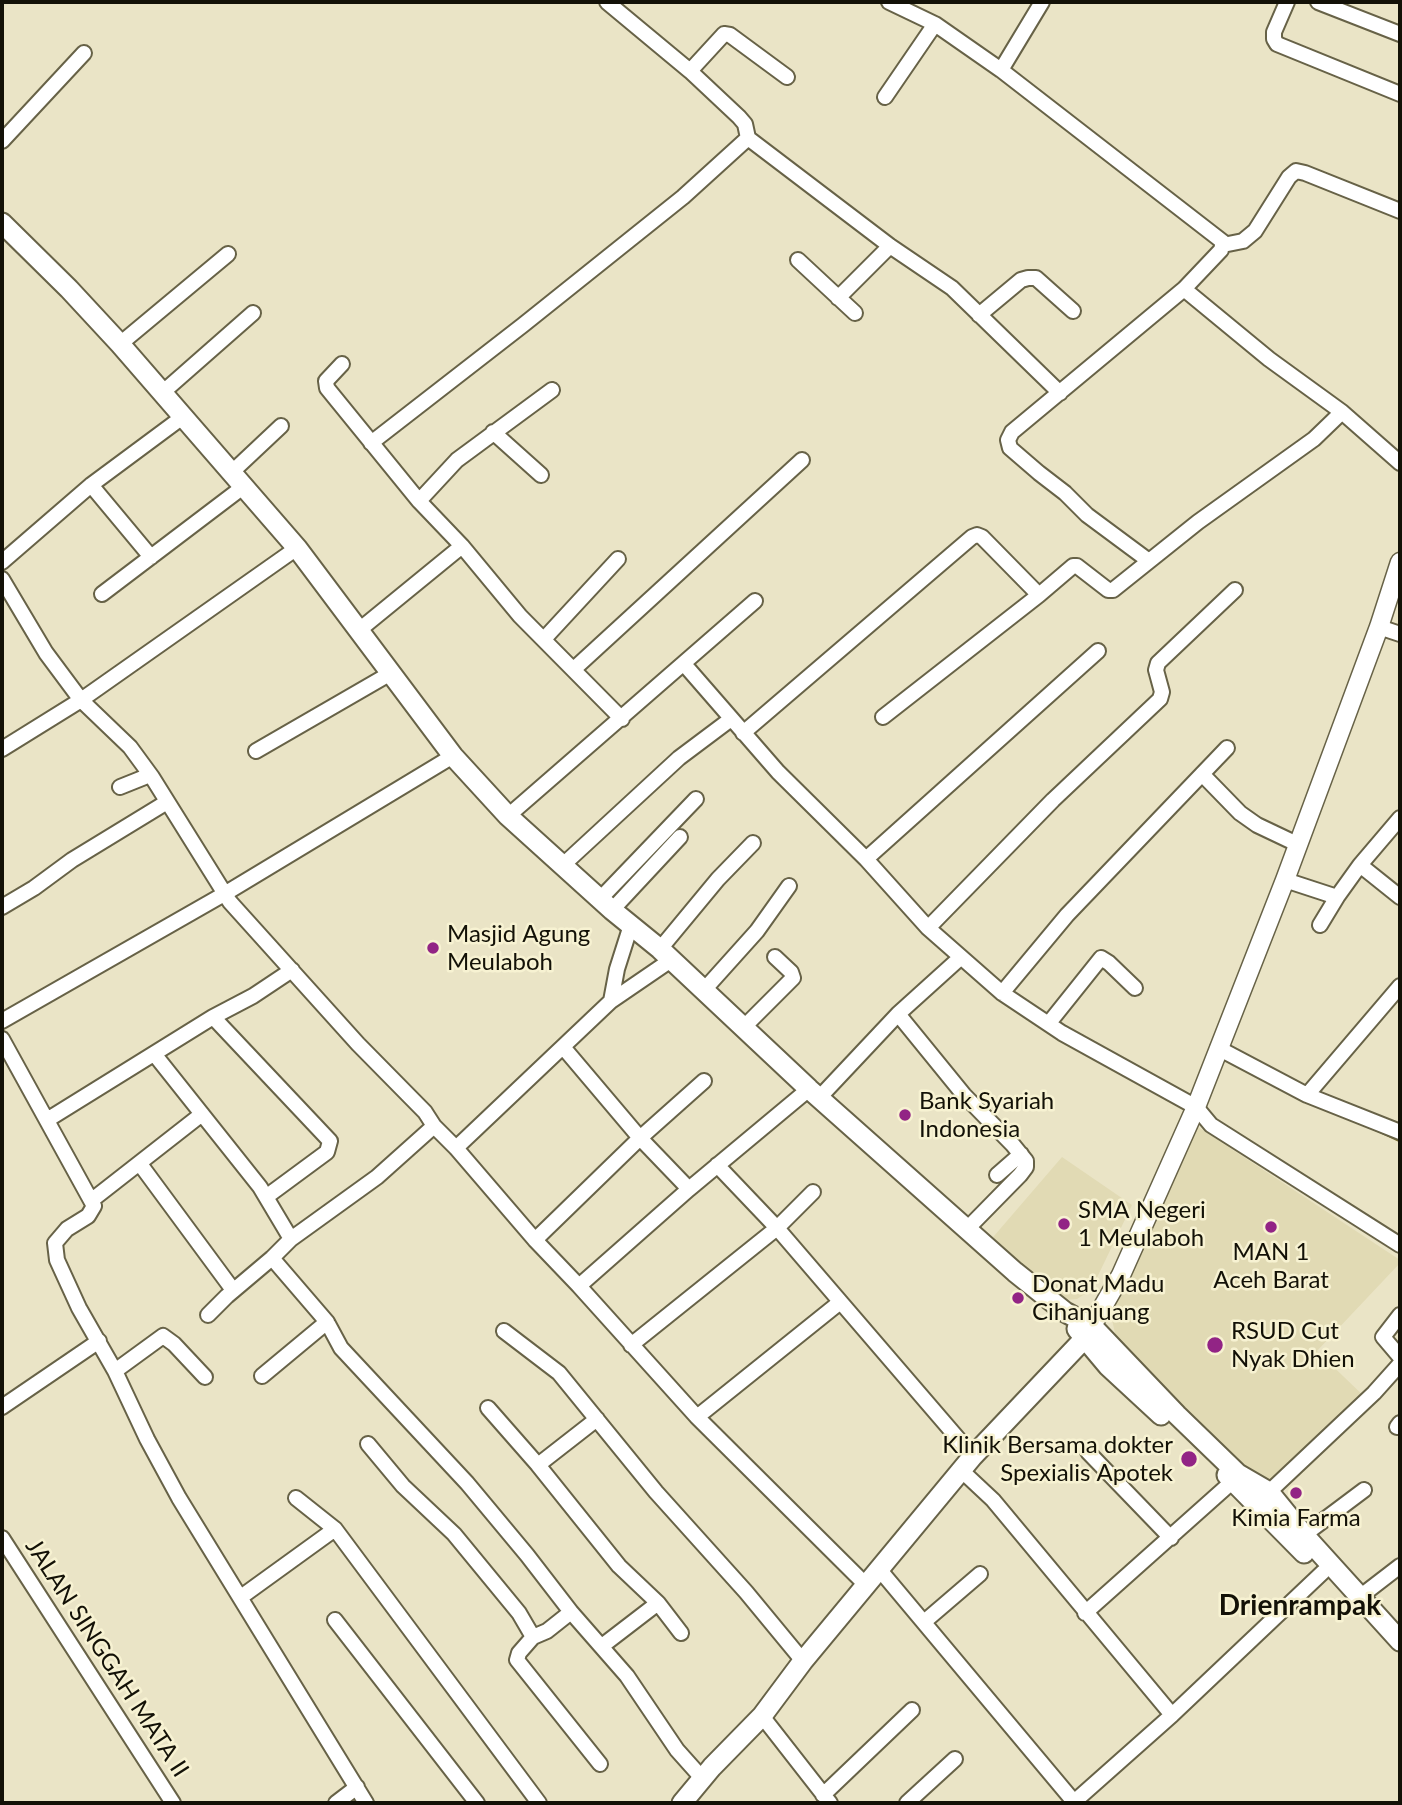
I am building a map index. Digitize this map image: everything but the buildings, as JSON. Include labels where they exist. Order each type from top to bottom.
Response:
[{"type":"highway","points":[[2,223],[120,344],[297,548],[453,756],[508,816],[666,954],[814,1094],[1036,1290],[1065,1312],[1238,1474],[1269,1492],[1400,1643]]},
{"type":"highway","points":[[682,1803],[702,1778],[762,1716],[803,1661],[968,1463],[1088,1333]]},
{"type":"highway","points":[[1088,1333],[1108,1366],[1233,1481],[1323,1572],[1400,1643]]},
{"type":"main road","points":[[1088,1333],[1121,1275],[1196,1107],[1285,880],[1379,627],[1400,562]]},
{"type":"street","points":[[607,2],[690,71],[745,124],[748,138],[890,246],[952,288],[1060,393]]},
{"type":"street","points":[[889,2],[935,24],[1001,70],[1221,239],[1221,250],[1184,289],[1012,432],[1008,440],[1010,448],[1065,493],[1087,515],[1149,561]]},
{"type":"street","points":[[1001,70],[1042,2]]},
{"type":"street","points":[[1287,2],[1274,32],[1274,39],[1278,44],[1400,94]]},
{"type":"street","points":[[1318,2],[1400,34]]},
{"type":"street","points":[[885,97],[935,24]]},
{"type":"street","points":[[690,71],[724,34],[730,35],[787,77]]},
{"type":"street","points":[[2,141],[84,53]]},
{"type":"street","points":[[371,443],[683,197],[748,138]]},
{"type":"street","points":[[1223,245],[1243,240],[1255,231],[1289,177],[1296,171],[1400,211]]},
{"type":"street","points":[[838,298],[890,246]]},
{"type":"street","points":[[120,344],[228,254]]},
{"type":"street","points":[[798,260],[855,313]]},
{"type":"street","points":[[979,315],[1021,280],[1028,278],[1035,278],[1073,310]]},
{"type":"street","points":[[1184,289],[1269,359],[1342,412],[1400,463]]},
{"type":"street","points":[[162,393],[253,313]]},
{"type":"street","points":[[342,364],[326,381],[327,388],[419,501],[462,546],[520,616],[622,719]]},
{"type":"street","points":[[419,501],[457,460],[552,390]]},
{"type":"street","points":[[883,718],[1073,566],[1077,566],[1108,590],[1121,585],[1198,522],[1314,439],[1342,412]]},
{"type":"street","points":[[2,562],[91,485],[184,416]]},
{"type":"street","points":[[102,594],[151,557],[237,480],[281,426]]},
{"type":"street","points":[[493,432],[541,475]]},
{"type":"street","points":[[574,670],[802,460]]},
{"type":"street","points":[[91,485],[151,557]]},
{"type":"street","points":[[743,733],[972,537],[982,537],[1039,595]]},
{"type":"street","points":[[358,631],[462,546]]},
{"type":"street","points":[[2,749],[81,700],[297,548]]},
{"type":"street","points":[[544,639],[618,559]]},
{"type":"street","points":[[2,579],[46,653],[81,700],[130,747],[150,775],[230,902],[358,1044],[425,1112],[434,1126],[535,1241],[697,1417],[866,1585]]},
{"type":"street","points":[[928,928],[1044,809],[1160,699],[1162,692],[1156,670],[1158,663],[1235,590]]},
{"type":"street","points":[[508,816],[755,601]]},
{"type":"street","points":[[1379,627],[1400,634]]},
{"type":"street","points":[[866,859],[1098,652]]},
{"type":"street","points":[[684,664],[778,772],[866,859],[928,928],[1002,993],[1062,1033],[1196,1107],[1211,1125],[1400,1245]]},
{"type":"street","points":[[256,751],[391,673]]},
{"type":"street","points":[[563,865],[679,758],[731,719]]},
{"type":"street","points":[[1002,993],[1067,915],[1227,748]]},
{"type":"street","points":[[2,1021],[226,892],[453,756]]},
{"type":"street","points":[[1202,774],[1240,813],[1257,825],[1297,844]]},
{"type":"street","points":[[120,787],[150,775]]},
{"type":"street","points":[[606,904],[696,799]]},
{"type":"street","points":[[2,907],[167,802]]},
{"type":"street","points":[[1320,925],[1360,864],[1400,818]]},
{"type":"street","points":[[606,904],[680,837]]},
{"type":"street","points":[[456,1148],[666,954],[718,879],[753,844]]},
{"type":"street","points":[[1360,864],[1400,897]]},
{"type":"street","points":[[1285,880],[1337,897]]},
{"type":"street","points":[[704,990],[757,931],[789,886]]},
{"type":"street","points":[[611,1002],[617,969],[631,925]]},
{"type":"street","points":[[744,1027],[793,978],[791,972],[775,957]]},
{"type":"street","points":[[579,1286],[717,1166],[814,1094],[960,958]]},
{"type":"street","points":[[1049,1023],[1101,958],[1135,988]]},
{"type":"street","points":[[47,1120],[292,970]]},
{"type":"street","points":[[1307,1095],[1400,986]]},
{"type":"street","points":[[898,1014],[964,1095],[1026,1161],[1026,1167],[1020,1175],[967,1229]]},
{"type":"street","points":[[213,1017],[330,1141],[327,1153],[265,1197]]},
{"type":"street","points":[[2,1039],[92,1200],[92,1211],[59,1236],[55,1249],[95,1344],[115,1371],[179,1498],[241,1597],[346,1795],[366,1803]]},
{"type":"street","points":[[563,1047],[640,1138],[689,1189]]},
{"type":"street","points":[[1218,1048],[1307,1095],[1400,1132]]},
{"type":"street","points":[[155,1055],[265,1197],[291,1239]]},
{"type":"street","points":[[535,1241],[640,1138],[704,1081]]},
{"type":"street","points":[[92,1200],[202,1114]]},
{"type":"street","points":[[208,1315],[291,1239],[377,1177],[434,1126]]},
{"type":"street","points":[[997,1175],[1021,1154]]},
{"type":"street","points":[[140,1164],[233,1290]]},
{"type":"street","points":[[717,1166],[777,1228],[968,1463],[993,1500],[1172,1715]]},
{"type":"street","points":[[631,1345],[777,1228],[813,1192]]},
{"type":"street","points":[[272,1258],[327,1322],[341,1348],[467,1483],[571,1612],[602,1646],[689,1766],[702,1778]]},
{"type":"street","points":[[697,1417],[839,1303]]},
{"type":"street","points":[[1400,1315],[1383,1337],[1400,1357]]},
{"type":"street","points":[[262,1376],[327,1322]]},
{"type":"street","points":[[504,1331],[559,1373],[656,1492],[746,1592],[803,1661]]},
{"type":"street","points":[[115,1371],[163,1336],[205,1377]]},
{"type":"street","points":[[2,1407],[95,1344]]},
{"type":"street","points":[[1269,1492],[1374,1393],[1400,1364]]},
{"type":"street","points":[[488,1408],[538,1465],[619,1566],[658,1603],[681,1633]]},
{"type":"street","points":[[538,1465],[597,1419]]},
{"type":"street","points":[[368,1444],[403,1486],[454,1534],[519,1613],[533,1637]]},
{"type":"street","points":[[1088,1452],[1171,1538]]},
{"type":"street","points":[[1085,1613],[1233,1481]]},
{"type":"street","points":[[1304,1535],[1364,1490]]},
{"type":"street","points":[[296,1498],[335,1529],[539,1803]]},
{"type":"street","points":[[241,1597],[335,1529]]},
{"type":"street","name":"JALAN SINGGAH MATA II","points":[[2,1538],[173,1803]]},
{"type":"street","points":[[1361,1596],[1400,1566]]},
{"type":"street","points":[[879,1569],[1075,1803],[1323,1572]]},
{"type":"street","points":[[924,1622],[979,1574]]},
{"type":"street","points":[[602,1646],[658,1603]]},
{"type":"street","points":[[571,1612],[547,1631],[533,1637],[519,1653],[517,1660],[600,1764]]},
{"type":"street","points":[[335,1620],[477,1803]]},
{"type":"street","points":[[762,1716],[826,1799],[912,1710]]},
{"type":"street","points":[[907,1803],[955,1759]]},
{"type":"shaded area","name":"RSUD Cut Nyak Dhien","points":[[1192,1123],[1400,1260],[1317,1351],[1370,1402],[1269,1494],[1126,1356],[1116,1338],[1111,1315],[1113,1294]]},
{"type":"shaded area","name":"SMA Negeri 1 Meulaboh","points":[[1062,1157],[1132,1205],[1091,1290],[1077,1299],[1055,1301],[988,1243]]},
{"type":"waterway","points":[[1372,1128],[1400,1141]]},
{"type":"place","name":"Masjid Agung Meulaboh","points":[[433,948]]},
{"type":"place","name":"Bank Syariah Indonesia","points":[[905,1115]]},
{"type":"place","name":"SMA Negeri 1 Meulaboh","points":[[1064,1224]]},
{"type":"place","name":"MAN 1 Aceh Barat","points":[[1271,1227]]},
{"type":"place","name":"Donat Madu Cihanjuang","points":[[1018,1298]]},
{"type":"place","name":"RSUD Cut Nyak Dhien","points":[[1215,1345]]},
{"type":"place","name":"Klinik Bersama dokter Spexialis Apotek","points":[[1189,1459]]},
{"type":"place","name":"Kimia Farma","points":[[1296,1493]]},
{"type":"district","name":"Drienrampak","points":[[1300,1606]]}]
